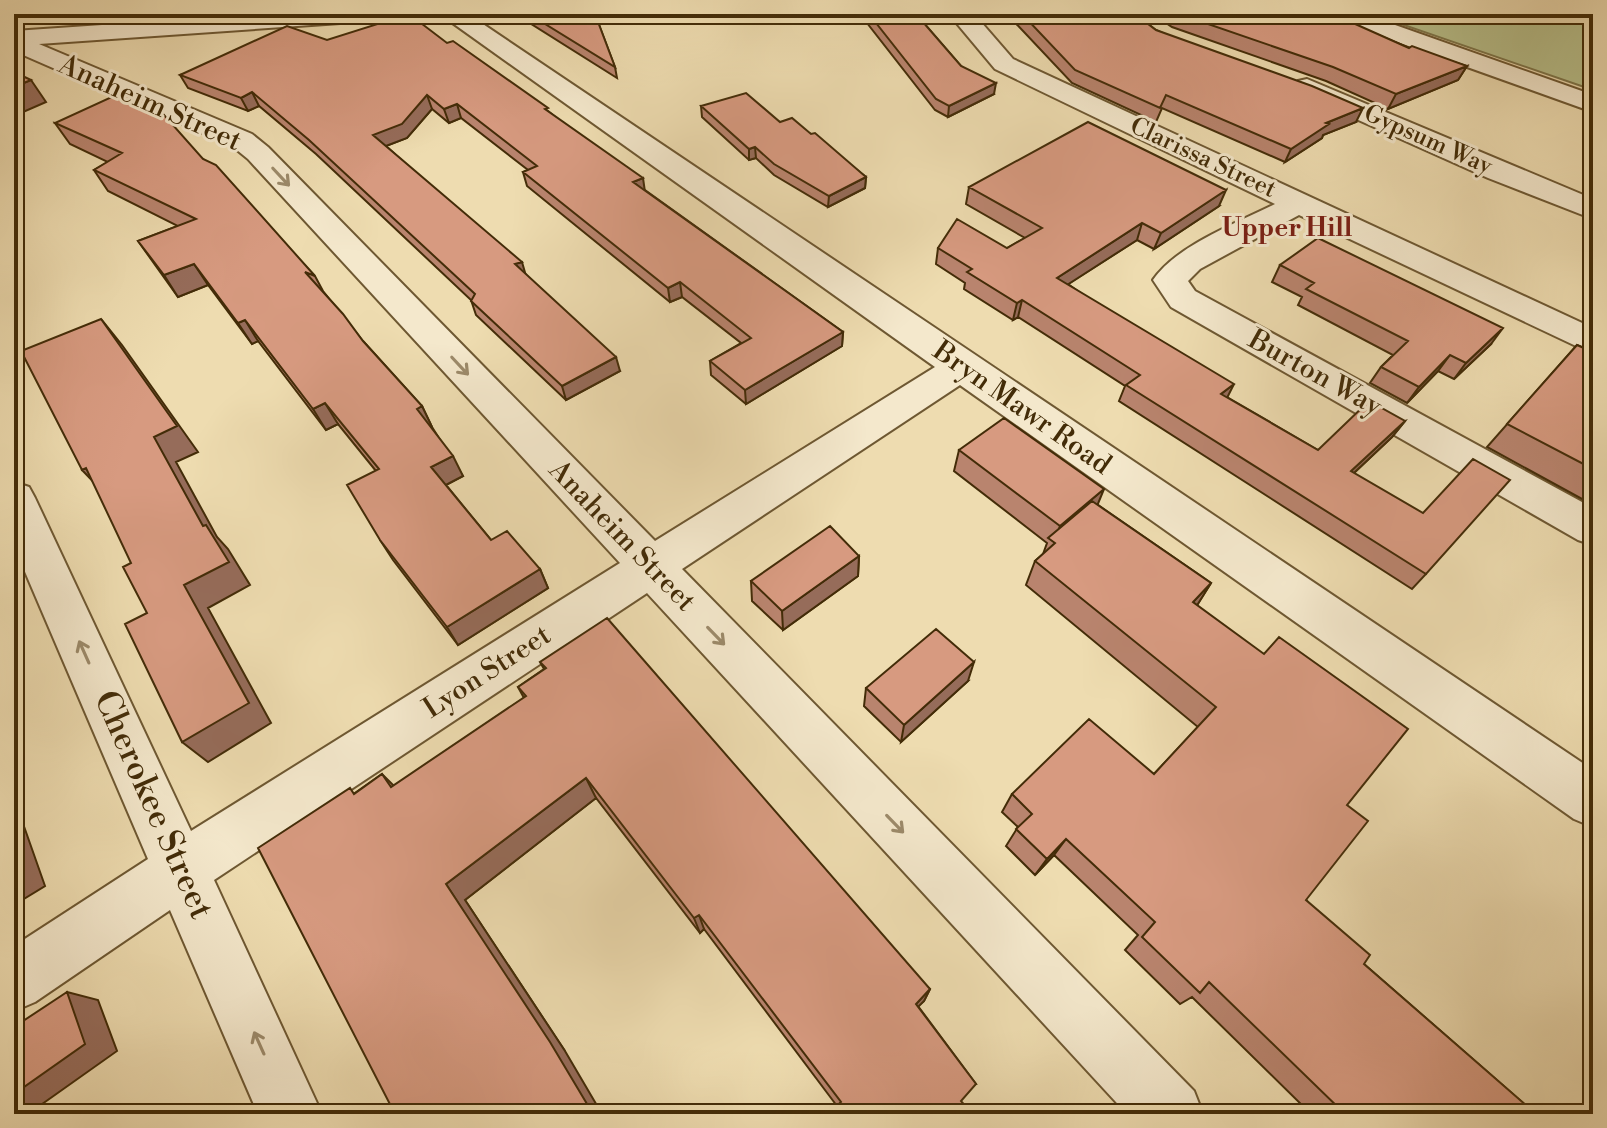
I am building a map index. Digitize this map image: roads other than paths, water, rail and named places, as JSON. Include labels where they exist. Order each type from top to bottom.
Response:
[{"type":"street","points":[[64,35],[79,14]]},
{"type":"street","points":[[14,40],[225,19],[369,14]]},
{"type":"street","name":"Bryn Mawr Road","points":[[452,14],[1593,801]]},
{"type":"street","name":"Clarissa Street","points":[[961,14],[1004,64],[1593,342]]},
{"type":"street","points":[[1341,14],[1593,104]]},
{"type":"street","name":"Anaheim Street","points":[[14,40],[242,140],[258,153],[1171,1114]]},
{"type":"street","name":"Gypsum Way","points":[[1288,80],[1593,210]]},
{"type":"street","name":"Burton Way","points":[[1299,203],[1188,262],[1170,280],[1183,299],[1593,528]]},
{"type":"street","name":"Lyon Street","points":[[14,981],[182,868],[961,367]]},
{"type":"street","name":"Cherokee Street","points":[[14,498],[290,1114]]},
{"type":"district","name":"Upper Hill","points":[[1287,228]]}]
